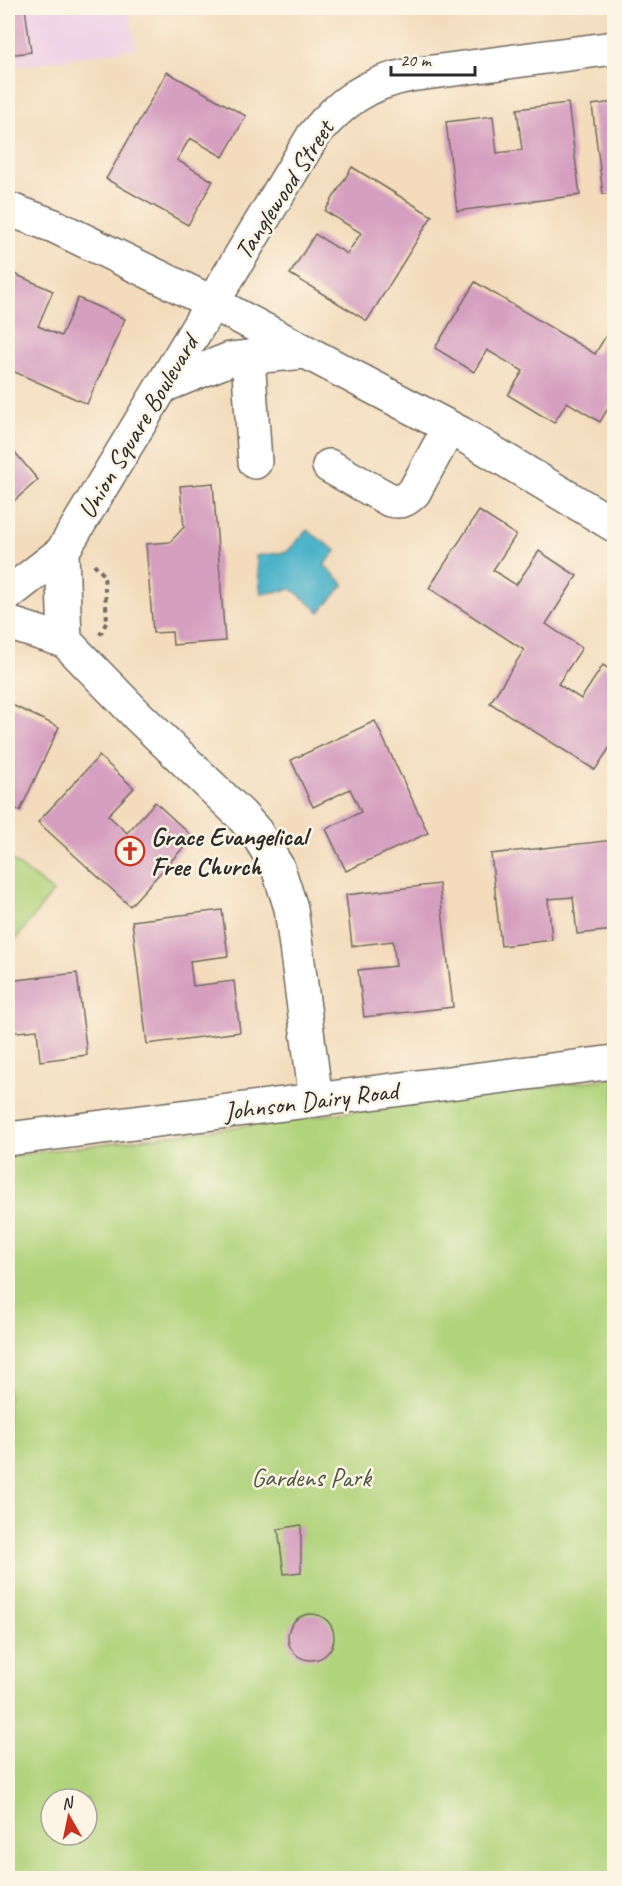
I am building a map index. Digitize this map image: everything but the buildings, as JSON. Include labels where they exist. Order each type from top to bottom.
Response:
[{"type":"street","name":"Tanglewood Street","points":[[213,303],[313,136],[327,118],[344,103],[392,78],[615,48]]},
{"type":"street","points":[[8,210],[54,226],[213,303],[449,428],[615,525]]},
{"type":"street","name":"Union Square Boulevard","points":[[8,594],[63,552],[213,303]]},
{"type":"street","points":[[163,386],[230,359],[305,352]]},
{"type":"street","points":[[248,357],[255,462]]},
{"type":"street","points":[[329,466],[390,500],[399,502],[407,499],[414,492],[449,428]]},
{"type":"street","points":[[63,552],[65,641]]},
{"type":"street","points":[[8,623],[65,641],[137,715],[241,815],[268,849],[278,868],[291,908],[316,1100]]},
{"type":"street","name":"Johnson Dairy Road","points":[[8,1139],[615,1062]]},
{"type":"shaded area","points":[[8,8],[129,8],[136,48],[8,68]]},
{"type":"green space","points":[[8,857],[53,892],[13,943],[8,939]]},
{"type":"green space","name":"Gardens Park","points":[[614,1078],[614,1878],[8,1878],[8,1156]]},
{"type":"water","points":[[307,530],[336,551],[324,565],[344,584],[320,612],[292,589],[261,594],[256,556],[287,552]]},
{"type":"place","name":"Grace Evangelical Free Church","points":[[130,851]]}]
